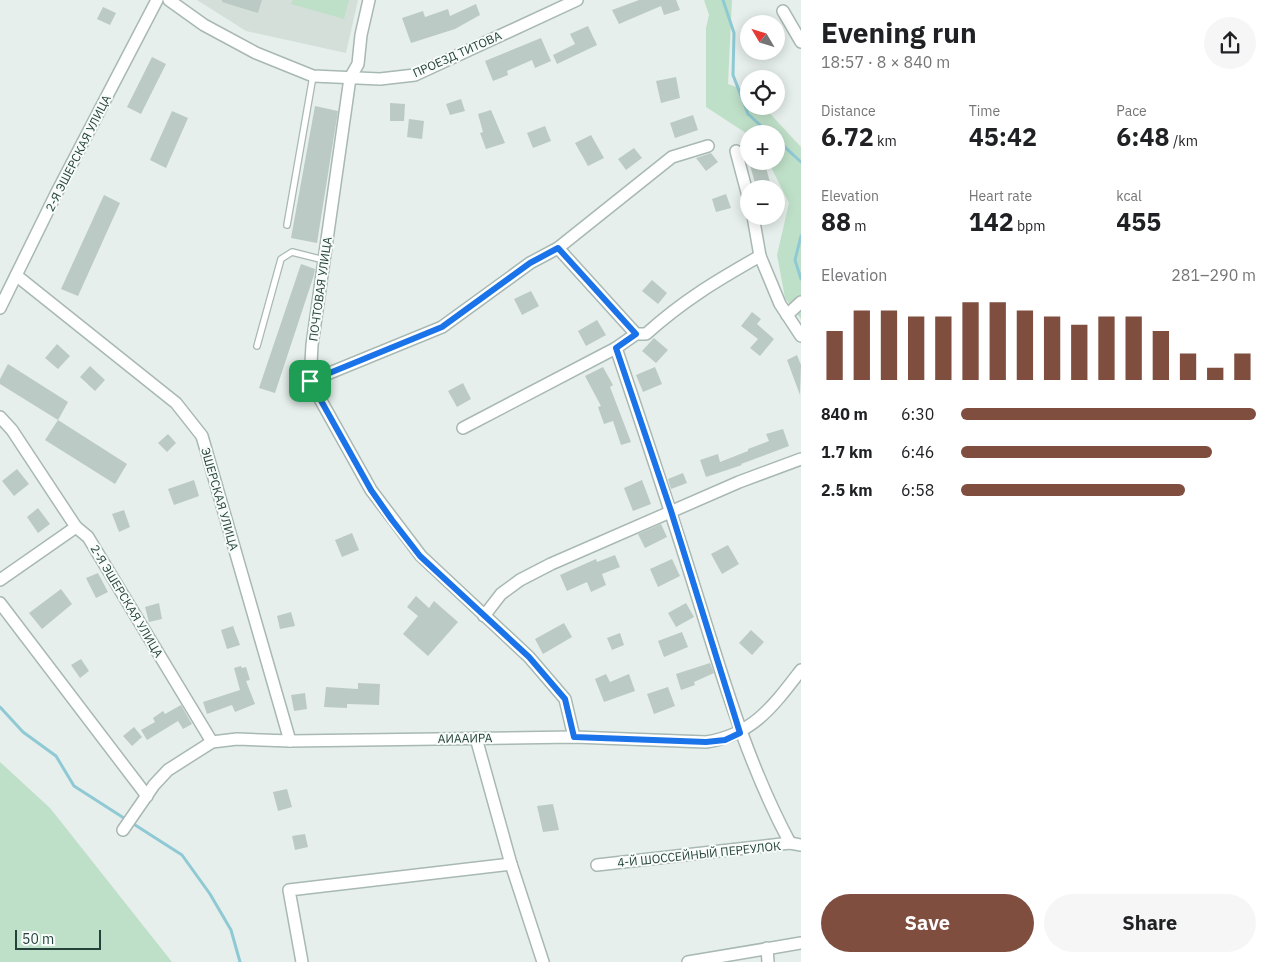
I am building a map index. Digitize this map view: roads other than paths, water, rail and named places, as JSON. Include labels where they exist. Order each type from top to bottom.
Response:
[{"type":"street","name":"2-Я ЭШЕРСКАЯ УЛИЦА","points":[[0,308],[56,194],[157,0]]},
{"type":"street","name":"ПРОЕЗД ТИТОВА","points":[[169,0],[204,25],[256,53],[313,76],[350,78],[401,78],[415,75],[577,0]]},
{"type":"street","name":"ПОЧТОВАЯ УЛИЦА","points":[[310,381],[312,345],[350,78],[358,64],[361,35],[369,0]]},
{"type":"street","points":[[783,11],[801,42]]},
{"type":"street","points":[[574,737],[565,699],[529,657],[420,556],[392,520],[371,490],[310,381],[442,327],[530,263],[558,248],[672,157],[708,146]]},
{"type":"street","points":[[736,151],[744,180]]},
{"type":"street","points":[[755,225],[760,256],[780,304],[801,336]]},
{"type":"street","points":[[558,248],[636,334]]},
{"type":"street","points":[[463,428],[616,348],[636,334],[646,334],[673,309],[697,292],[760,256]]},
{"type":"street","name":"ЭШЕРСКАЯ УЛИЦА","points":[[16,276],[176,403],[202,436],[290,741]]},
{"type":"street","points":[[787,315],[801,302]]},
{"type":"street","points":[[616,348],[671,511],[740,733],[774,814],[796,844]]},
{"type":"street","name":"2-Я ЭШЕРСКАЯ УЛИЦА","points":[[0,417],[12,430],[76,527],[88,538],[212,742]]},
{"type":"street","points":[[484,616],[501,594],[520,580],[551,564],[671,511],[801,459]]},
{"type":"street","points":[[0,580],[76,527]]},
{"type":"street","points":[[0,603],[147,796]]},
{"type":"street","name":"АИААИРА","points":[[123,830],[168,770],[212,742],[237,739],[290,741],[574,737],[706,742],[725,740],[740,733],[762,717],[801,670]]},
{"type":"street","points":[[476,738],[510,864],[543,962]]},
{"type":"street","name":"4-Й ШОССЕЙНЫЙ ПЕРЕУЛОК","points":[[597,865],[796,844]]},
{"type":"street","points":[[302,962],[289,890],[510,864]]},
{"type":"street","points":[[688,962],[704,961],[801,943]]},
{"type":"street","points":[[767,948],[768,962]]},
{"type":"lane","points":[[287,225],[313,76]]},
{"type":"lane","points":[[256,346],[281,259],[292,252],[324,260]]},
{"type":"waterway","points":[[723,0],[734,33],[733,75],[748,114],[760,125]]},
{"type":"waterway","points":[[785,147],[801,162]]},
{"type":"waterway","points":[[801,236],[795,260],[801,279]]},
{"type":"waterway","points":[[0,707],[23,732],[56,756],[74,786],[127,820]]},
{"type":"waterway","points":[[132,823],[182,855],[210,894],[231,930],[240,962]]}]
